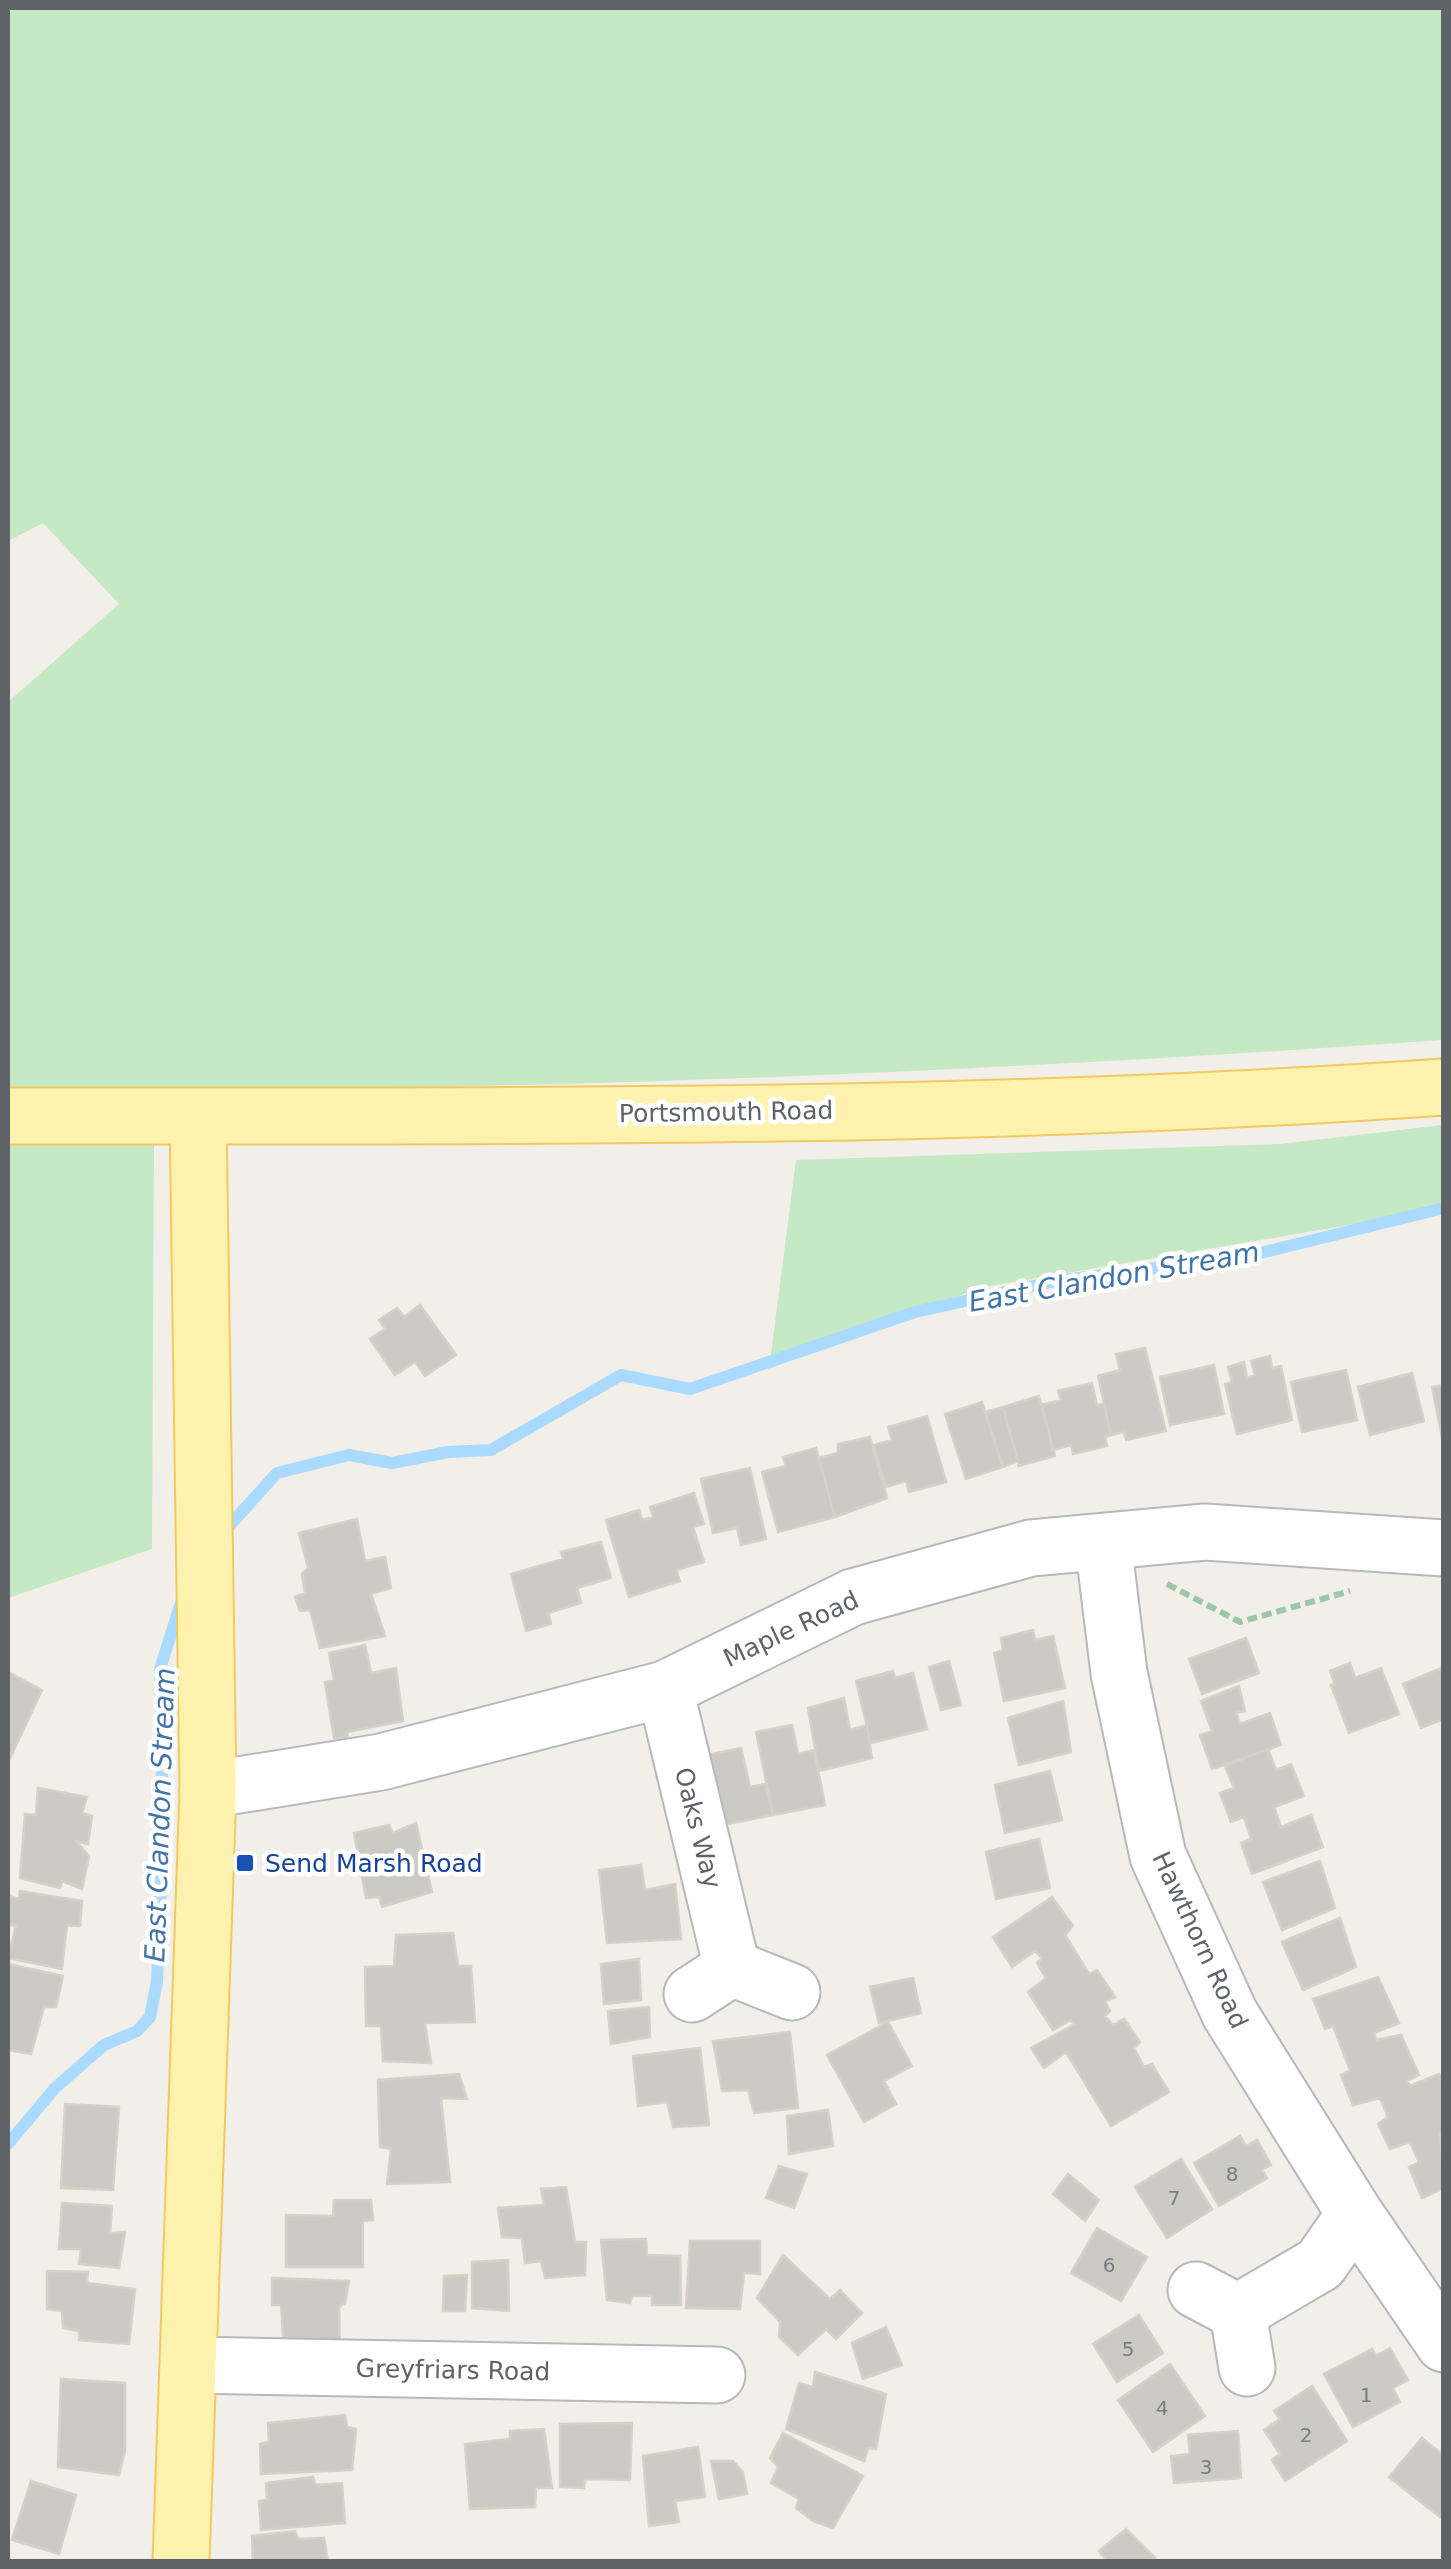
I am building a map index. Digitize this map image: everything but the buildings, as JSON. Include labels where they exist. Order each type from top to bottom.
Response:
[{"type":"main road","name":"Portsmouth Road","points":[[8,1116],[686,1114],[1080,1104],[1444,1087]]},
{"type":"main road","points":[[181,2562],[208,1790],[198,1116]]},
{"type":"street","name":"Maple Road","points":[[208,1790],[381,1762],[665,1689],[853,1597],[1031,1548],[1206,1532],[1444,1548]]},
{"type":"street","name":"Hawthorn Road","points":[[1103,1542],[1119,1673],[1158,1856],[1230,2014],[1355,2214],[1444,2344]]},
{"type":"street","name":"Oaks Way","points":[[665,1689],[712,1981],[792,1992]]},
{"type":"street","points":[[1247,2368],[1217,2301],[1320,2264],[1355,2214]]},
{"type":"street","name":"Greyfriars Road","points":[[189,2365],[716,2375]]},
{"type":"path","points":[[1110,1598],[1165,1582],[1240,1622],[1365,1586]]},
{"type":"green space","points":[[8,8],[1443,8],[1443,1040],[726,1079],[367,1088],[8,1089],[8,702],[119,604],[43,523],[8,541]]},
{"type":"green space","points":[[1443,1125],[1443,1209],[984,1287],[770,1362],[796,1160],[1280,1144]]},
{"type":"green space","points":[[154,1139],[152,1549],[8,1598],[8,1140]]},
{"type":"waterway","name":"East Clandon Stream","points":[[220,1530],[229,1526],[277,1473],[349,1455],[392,1463],[448,1452],[491,1450],[621,1375],[690,1389],[915,1312],[1056,1281],[1248,1256],[1444,1208]]},
{"type":"waterway","name":"East Clandon Stream","points":[[8,2144],[55,2088],[104,2045],[137,2031],[150,2017],[157,1982],[163,1834],[160,1669],[184,1593]]},
{"type":"place","name":"Send Marsh Road","points":[[245,1863]]}]
